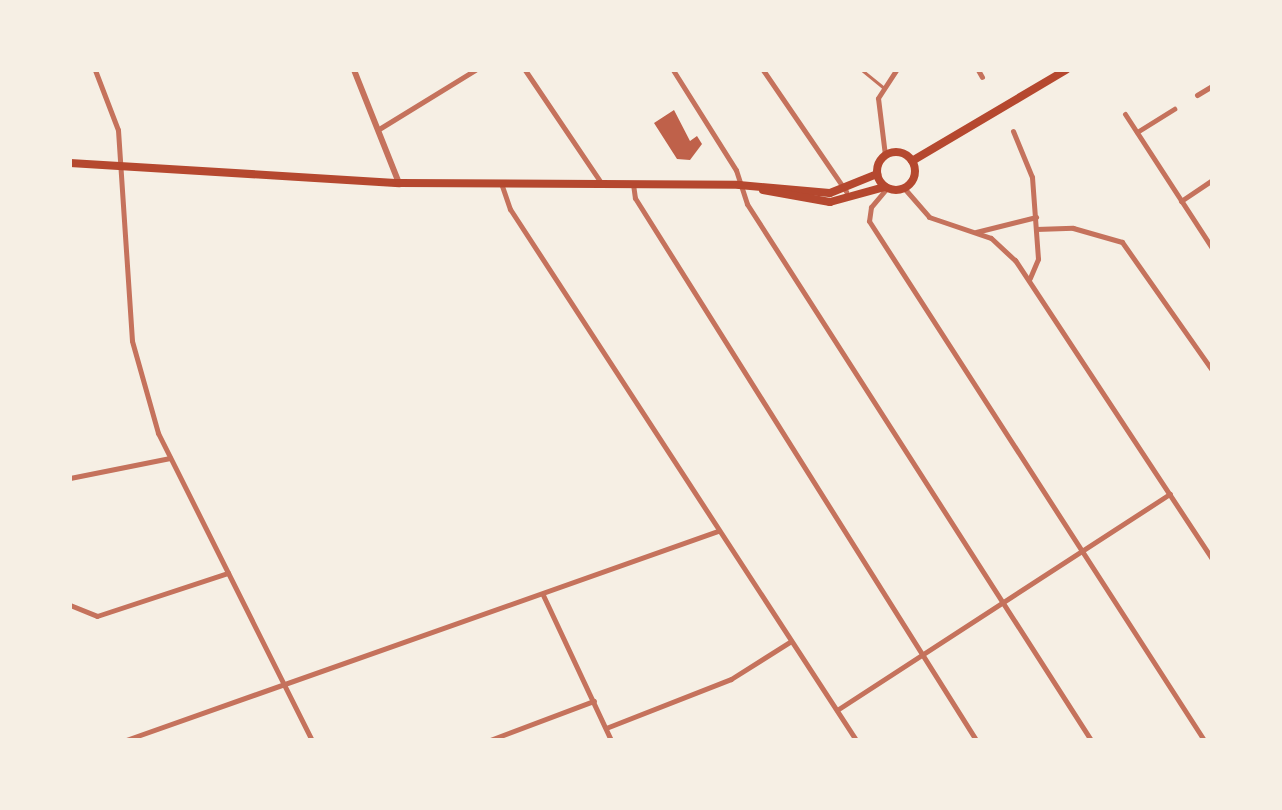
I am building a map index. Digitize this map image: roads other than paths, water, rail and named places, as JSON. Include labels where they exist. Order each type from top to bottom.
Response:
[{"type":"main road","points":[[912,161],[1066,70]]},
{"type":"main road","points":[[70,163],[399,184],[738,185],[846,191],[877,174],[885,155],[902,153],[912,161],[914,176],[904,188],[886,188],[830,202],[738,185]]},
{"type":"main road","points":[[877,174],[886,188]]},
{"type":"street","points":[[95,70],[124,166],[132,341],[170,458],[312,740]]},
{"type":"street","points":[[354,70],[399,184]]},
{"type":"street","points":[[378,129],[475,70]]},
{"type":"street","points":[[525,70],[602,184]]},
{"type":"street","points":[[673,70],[738,185],[1092,740]]},
{"type":"street","points":[[763,70],[846,191]]},
{"type":"street","points":[[885,155],[876,119],[883,88],[896,70]]},
{"type":"street","points":[[1198,95],[1212,86]]},
{"type":"street","points":[[1137,132],[1174,109]]},
{"type":"street","points":[[1125,114],[1212,248]]},
{"type":"street","points":[[1013,131],[1032,178],[1038,259],[1030,278]]},
{"type":"street","points":[[1181,201],[1212,180]]},
{"type":"street","points":[[501,183],[510,209],[856,740]]},
{"type":"street","points":[[634,184],[635,198],[919,656],[976,740]]},
{"type":"street","points":[[886,188],[871,207],[869,221],[1204,740]]},
{"type":"street","points":[[904,188],[929,216],[976,232],[1004,249],[1030,278],[1212,559]]},
{"type":"street","points":[[976,232],[1036,217]]},
{"type":"street","points":[[1036,229],[1073,228],[1122,242],[1212,370]]},
{"type":"street","points":[[70,478],[170,458]]},
{"type":"street","points":[[836,710],[1170,494]]},
{"type":"street","points":[[126,740],[543,596],[718,530]]},
{"type":"street","points":[[70,605],[97,616],[228,572]]},
{"type":"street","points":[[543,596],[610,740]]},
{"type":"street","points":[[606,728],[731,678],[791,641]]},
{"type":"street","points":[[490,740],[594,701]]},
{"type":"lane","points":[[862,70],[883,88]]}]
